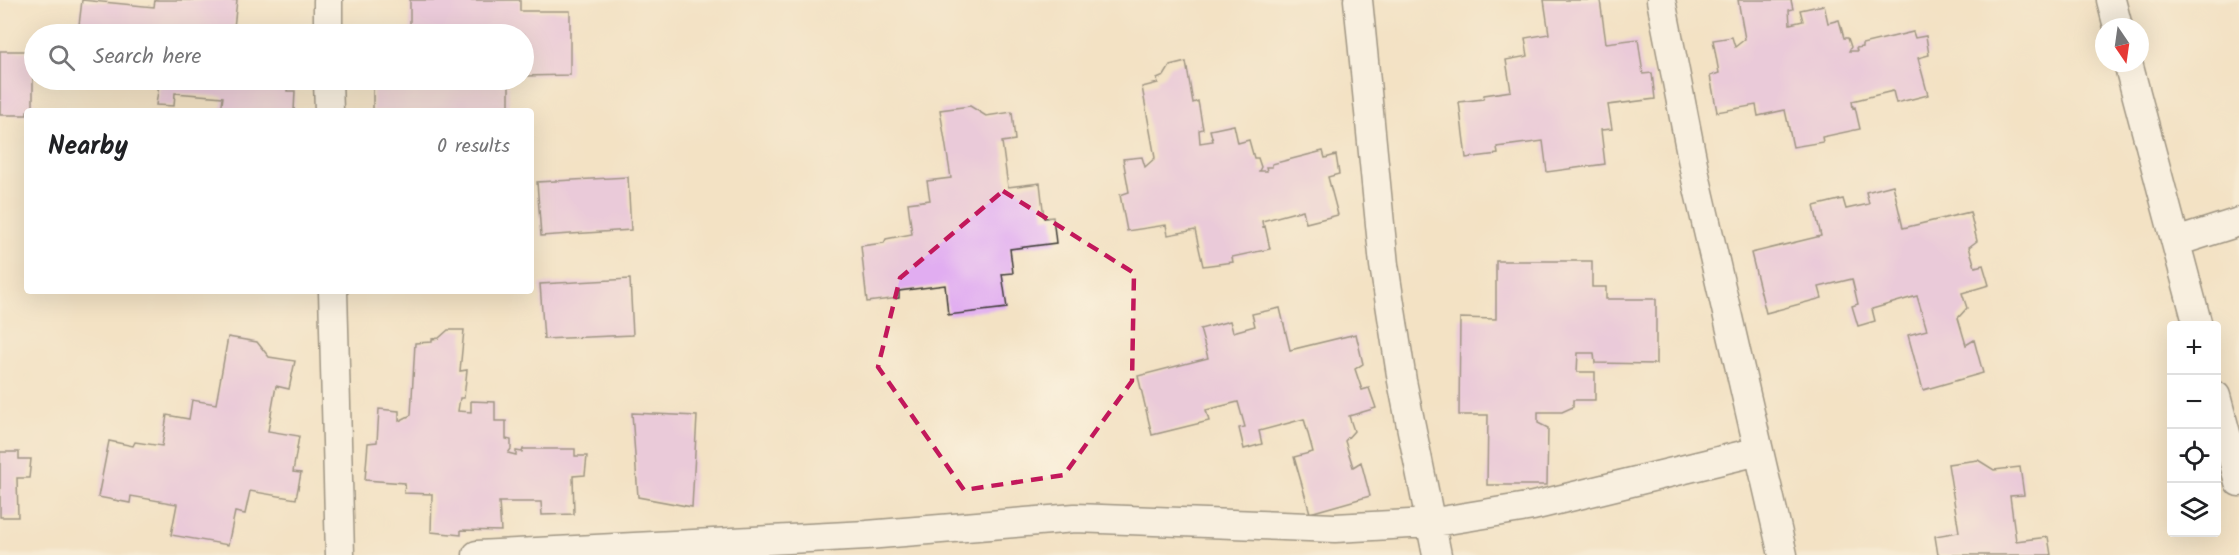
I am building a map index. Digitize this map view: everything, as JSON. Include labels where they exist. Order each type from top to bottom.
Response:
[{"type":"street","points":[[328,0],[328,24]]},
{"type":"street","points":[[1358,0],[1384,265],[1402,381],[1437,555]]},
{"type":"street","points":[[1661,0],[1696,179],[1783,555]]},
{"type":"street","points":[[2110,0],[2115,18]]},
{"type":"street","points":[[2130,72],[2197,321]]},
{"type":"street","points":[[328,90],[329,108]]},
{"type":"street","points":[[2176,242],[2239,222]]},
{"type":"street","points":[[333,294],[340,555]]},
{"type":"street","points":[[2221,412],[2239,482]]},
{"type":"street","points":[[477,555],[867,535],[1075,518],[1335,528],[1429,523],[1533,506],[1759,451]]},
{"type":"highlighted area","points":[[1003,191],[1134,273],[1132,381],[1064,475],[964,490],[878,367],[900,278]]},
{"type":"building","points":[[82,0],[154,7],[155,0],[237,0],[234,24],[79,24]]},
{"type":"building","points":[[410,0],[520,0],[520,11],[570,11],[570,75],[534,76],[534,24],[410,24]]},
{"type":"building","points":[[1544,0],[1600,0],[1606,43],[1638,39],[1643,74],[1652,73],[1655,99],[1608,105],[1612,129],[1601,130],[1605,164],[1547,172],[1543,141],[1497,147],[1498,154],[1466,158],[1459,102],[1483,99],[1484,95],[1511,91],[1506,60],[1528,56],[1525,38],[1549,34]]},
{"type":"building","points":[[1738,0],[1791,0],[1793,9],[1789,10],[1790,24],[1803,21],[1800,10],[1824,5],[1828,23],[1839,20],[1844,38],[1848,38],[1851,47],[1849,51],[1857,51],[1856,48],[1862,47],[1862,44],[1913,32],[1915,38],[1926,36],[1929,55],[1918,58],[1928,95],[1896,103],[1893,91],[1852,101],[1860,129],[1822,137],[1823,142],[1793,147],[1785,110],[1758,116],[1756,105],[1717,112],[1710,76],[1719,73],[1713,40],[1732,37],[1735,47],[1745,39]]},
{"type":"building","points":[[0,51],[24,51],[24,90],[33,90],[33,108],[24,108],[24,115],[0,115]]},
{"type":"building","points":[[1186,62],[1193,103],[1198,101],[1203,129],[1199,130],[1200,143],[1213,141],[1210,130],[1234,125],[1238,143],[1249,140],[1254,158],[1258,158],[1261,167],[1259,171],[1267,171],[1266,167],[1272,167],[1272,164],[1323,151],[1325,158],[1336,155],[1339,174],[1328,177],[1338,215],[1306,223],[1303,210],[1262,221],[1270,249],[1232,257],[1233,262],[1203,266],[1195,230],[1168,235],[1166,225],[1127,231],[1120,195],[1129,192],[1123,159],[1142,157],[1145,167],[1155,158],[1142,87],[1158,83],[1157,79],[1164,76],[1170,66]]},
{"type":"building","points":[[158,90],[295,91],[294,108],[221,108],[223,97],[175,93],[174,106],[156,105]]},
{"type":"building","points":[[373,90],[509,90],[509,108],[373,108]]},
{"type":"building","points":[[970,106],[986,116],[1012,112],[1015,140],[1002,142],[1008,187],[1040,183],[1044,218],[1053,217],[1056,243],[1010,249],[1013,273],[1002,274],[1007,308],[948,315],[945,285],[899,291],[899,298],[867,302],[861,246],[884,243],[886,239],[912,234],[908,203],[930,200],[927,181],[951,178],[940,110]]},
{"type":"building","points":[[628,177],[631,230],[541,236],[537,182]]},
{"type":"building","points":[[1893,185],[1903,228],[1970,212],[1977,241],[1969,247],[1975,267],[1983,265],[1989,285],[1962,293],[1967,308],[1958,318],[1966,345],[1974,340],[1983,373],[1923,390],[1908,335],[1927,330],[1917,296],[1872,309],[1875,321],[1858,326],[1852,306],[1858,304],[1852,279],[1819,287],[1822,298],[1766,313],[1751,253],[1821,236],[1814,206],[1843,199],[1846,209],[1869,204],[1866,192]]},
{"type":"building","points":[[1496,261],[1592,261],[1592,287],[1606,287],[1606,299],[1656,299],[1656,364],[1595,363],[1594,353],[1578,353],[1577,372],[1595,372],[1595,400],[1573,400],[1573,407],[1562,412],[1538,412],[1538,423],[1548,428],[1547,485],[1487,485],[1488,415],[1459,415],[1460,318],[1496,319]]},
{"type":"building","points":[[630,279],[633,335],[544,339],[540,284]]},
{"type":"building","points":[[1280,308],[1290,350],[1356,334],[1363,364],[1355,369],[1362,390],[1369,388],[1376,408],[1349,416],[1354,431],[1345,441],[1353,467],[1361,462],[1370,496],[1310,513],[1294,457],[1313,452],[1304,419],[1259,431],[1262,444],[1244,449],[1239,428],[1245,427],[1238,402],[1206,410],[1209,421],[1152,435],[1138,376],[1208,358],[1200,329],[1230,321],[1233,332],[1255,326],[1252,314]]},
{"type":"building","points":[[448,330],[464,330],[460,371],[467,370],[464,398],[460,398],[458,411],[471,412],[471,401],[495,402],[495,421],[506,421],[506,439],[511,440],[511,449],[508,453],[516,455],[516,451],[522,452],[523,449],[575,449],[575,456],[587,456],[585,475],[573,476],[574,514],[542,515],[541,502],[499,502],[501,531],[461,530],[461,535],[431,532],[432,494],[404,493],[405,483],[365,480],[368,443],[377,442],[379,409],[399,411],[399,421],[411,415],[415,343],[432,342],[432,339],[439,338]]},
{"type":"building","points":[[228,337],[257,342],[269,357],[295,361],[289,389],[276,386],[268,431],[299,436],[293,472],[301,473],[296,499],[250,491],[245,514],[235,512],[228,545],[171,535],[177,504],[131,496],[130,503],[98,497],[109,441],[133,446],[135,442],[162,446],[167,415],[189,419],[192,400],[216,404]]},
{"type":"building","points":[[632,413],[697,416],[692,507],[638,497]]},
{"type":"building","points":[[0,452],[19,452],[19,459],[31,459],[29,478],[17,478],[18,517],[0,517]]},
{"type":"building","points":[[1978,460],[1994,470],[2020,467],[2024,495],[2010,496],[2016,541],[2048,537],[2051,555],[1938,555],[1935,536],[1959,532],[1948,464]]}]
